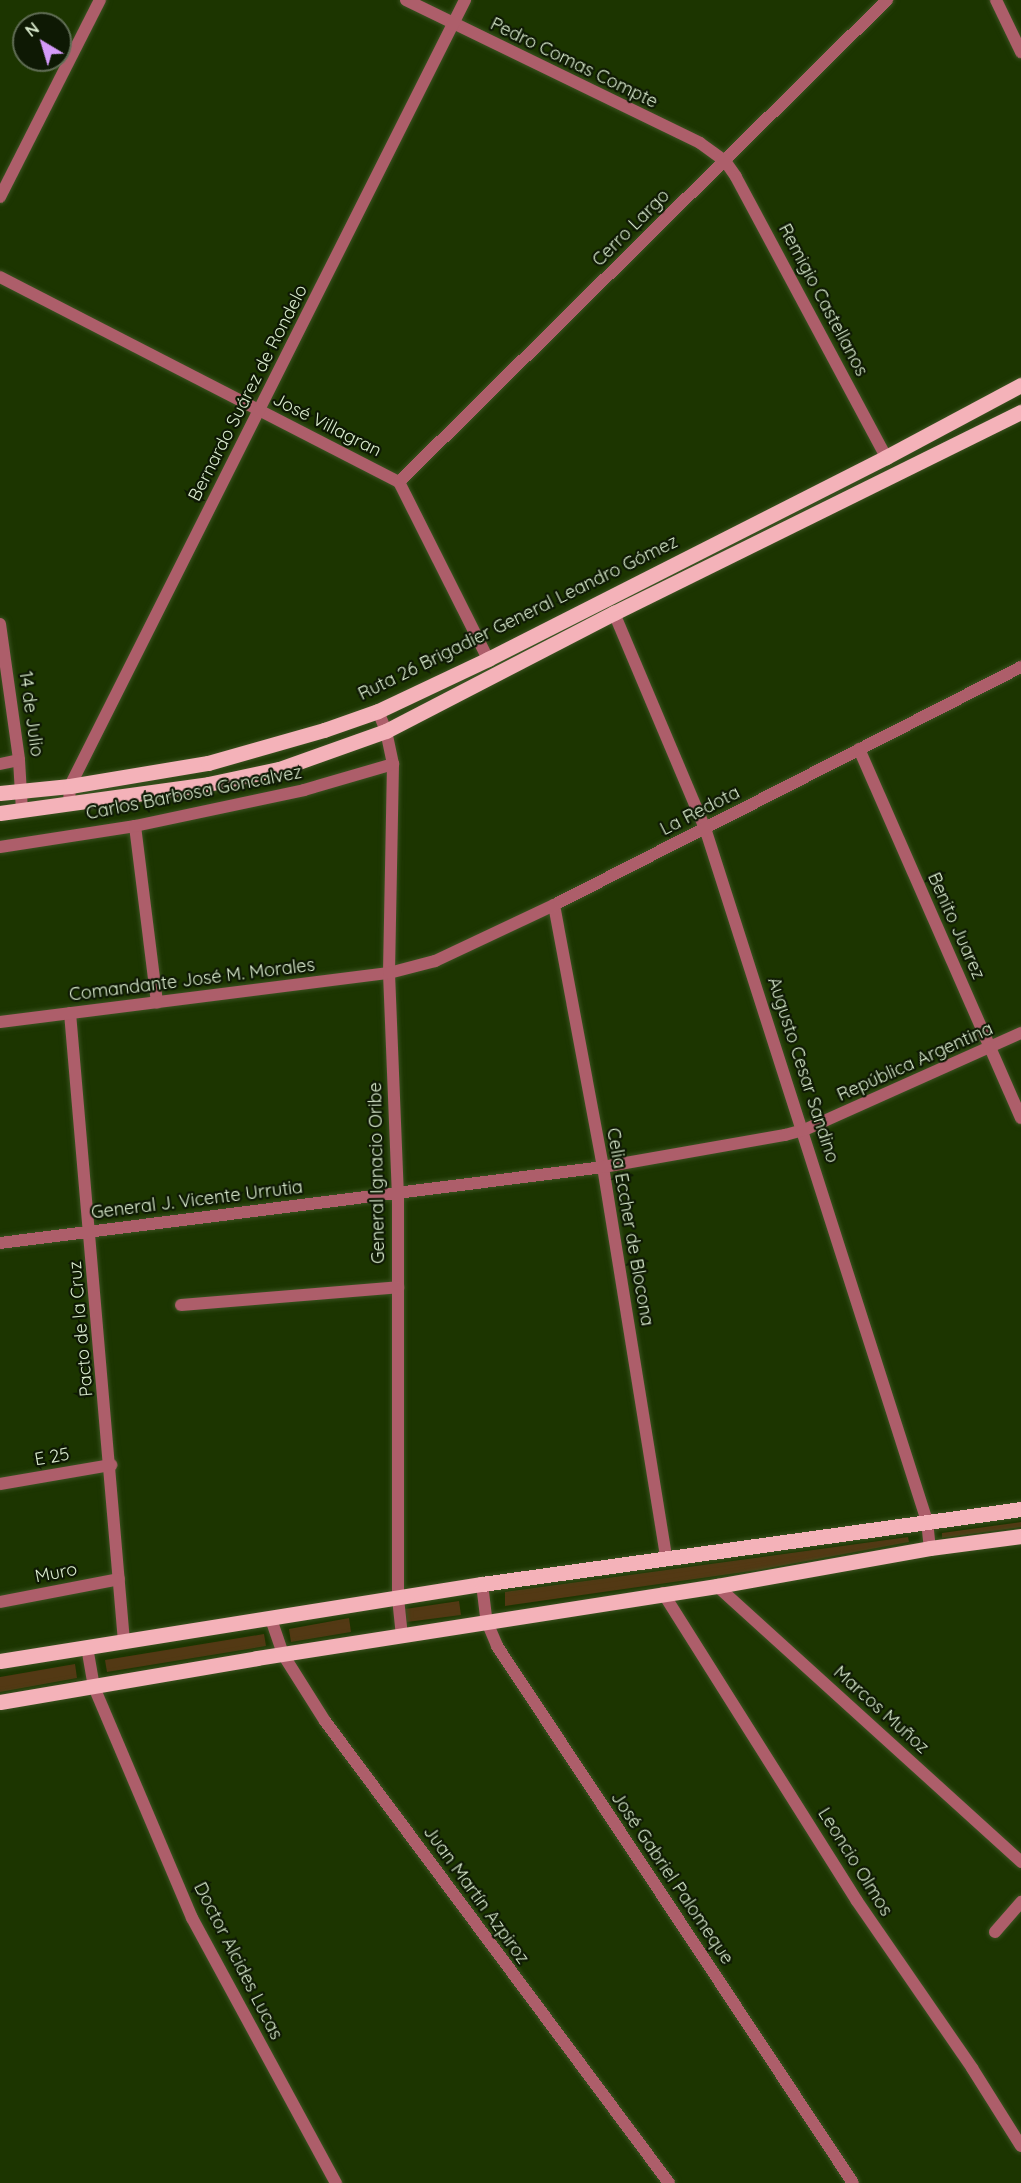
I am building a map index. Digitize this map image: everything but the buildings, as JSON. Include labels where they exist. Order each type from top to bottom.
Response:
[{"type":"main road","name":"Ruta 26 Brigadier General Leandro Gómez","points":[[0,793],[70,786],[208,763],[324,730],[378,711],[488,659],[886,457],[1021,385]]},
{"type":"main road","name":"Ruta 26 Brigadier General Leandro Gómez","points":[[0,813],[208,784],[279,769],[386,731],[614,613],[1021,412]]},
{"type":"main road","points":[[0,1661],[482,1584],[1021,1509]]},
{"type":"main road","points":[[0,1702],[717,1586],[930,1548],[1021,1536]]},
{"type":"street","points":[[0,197],[100,0]]},
{"type":"street","name":"Pedro Comas Compte","points":[[406,0],[700,143],[725,161]]},
{"type":"street","name":"Bernardo Suárez de Rondelo","points":[[69,804],[70,786],[465,0]]},
{"type":"street","name":"Cerro Largo","points":[[399,482],[887,0]]},
{"type":"street","points":[[996,0],[1021,51]]},
{"type":"street","name":"Remigio Castellanos","points":[[725,161],[736,177],[886,457]]},
{"type":"street","name":"José Villagran","points":[[0,277],[399,482]]},
{"type":"street","points":[[399,482],[488,659]]},
{"type":"street","name":"Augusto Cesar Sandino","points":[[614,613],[705,828],[804,1131],[927,1521],[930,1548]]},
{"type":"street","name":"14 de Julio","points":[[0,624],[19,760],[22,810]]},
{"type":"street","name":"La Redota","points":[[389,973],[435,962],[554,905],[1021,667]]},
{"type":"street","name":"General Ignacio Oribe","points":[[378,711],[386,731],[393,764],[389,973],[398,1194],[399,1598],[402,1636]]},
{"type":"street","name":"Benito Juarez","points":[[859,749],[1021,1118]]},
{"type":"street","points":[[0,764],[19,760]]},
{"type":"street","name":"Carlos Barbosa Goncalvez","points":[[0,847],[135,826],[304,790],[393,764]]},
{"type":"street","points":[[135,826],[157,1003]]},
{"type":"street","name":"Celia Eccher de Blocona","points":[[554,905],[603,1167],[666,1557]]},
{"type":"street","name":"Comandante José M. Morales","points":[[0,1022],[389,973]]},
{"type":"street","name":"Pacto de la Cruz","points":[[70,1013],[111,1466],[124,1641]]},
{"type":"street","name":"República Argentina","points":[[398,1194],[603,1167],[804,1131],[990,1049],[1021,1033]]},
{"type":"street","name":"General J. Vicente Urrutia","points":[[0,1243],[398,1194]]},
{"type":"street","points":[[181,1305],[398,1287]]},
{"type":"street","name":"E 25","points":[[0,1484],[111,1466]]},
{"type":"street","name":"Muro","points":[[0,1602],[119,1579]]},
{"type":"street","name":"José Gabriel Palomeque","points":[[482,1584],[487,1622],[497,1646],[853,2183]]},
{"type":"street","name":"Marcos Muñoz","points":[[717,1586],[1021,1862]]},
{"type":"street","name":"Leoncio Olmos","points":[[663,1593],[857,1901],[972,2068],[1021,2146]]},
{"type":"street","name":"Juan Martín Azpiroz","points":[[271,1619],[284,1656],[325,1721],[669,2183]]},
{"type":"street","name":"Doctor Alcides Lucas","points":[[87,1647],[94,1687],[192,1918],[336,2183]]},
{"type":"street","points":[[995,1932],[1021,1902]]},
{"type":"shaded area","points":[[1021,1522],[1021,1527],[942,1538],[942,1533]]},
{"type":"shaded area","points":[[908,1537],[909,1542],[758,1570],[505,1606],[505,1592]]},
{"type":"shaded area","points":[[459,1601],[461,1615],[407,1622],[405,1609]]},
{"type":"shaded area","points":[[349,1618],[351,1632],[291,1642],[289,1629]]},
{"type":"shaded area","points":[[264,1634],[266,1646],[107,1672],[105,1660]]},
{"type":"shaded area","points":[[75,1664],[77,1678],[0,1692],[0,1677]]}]
